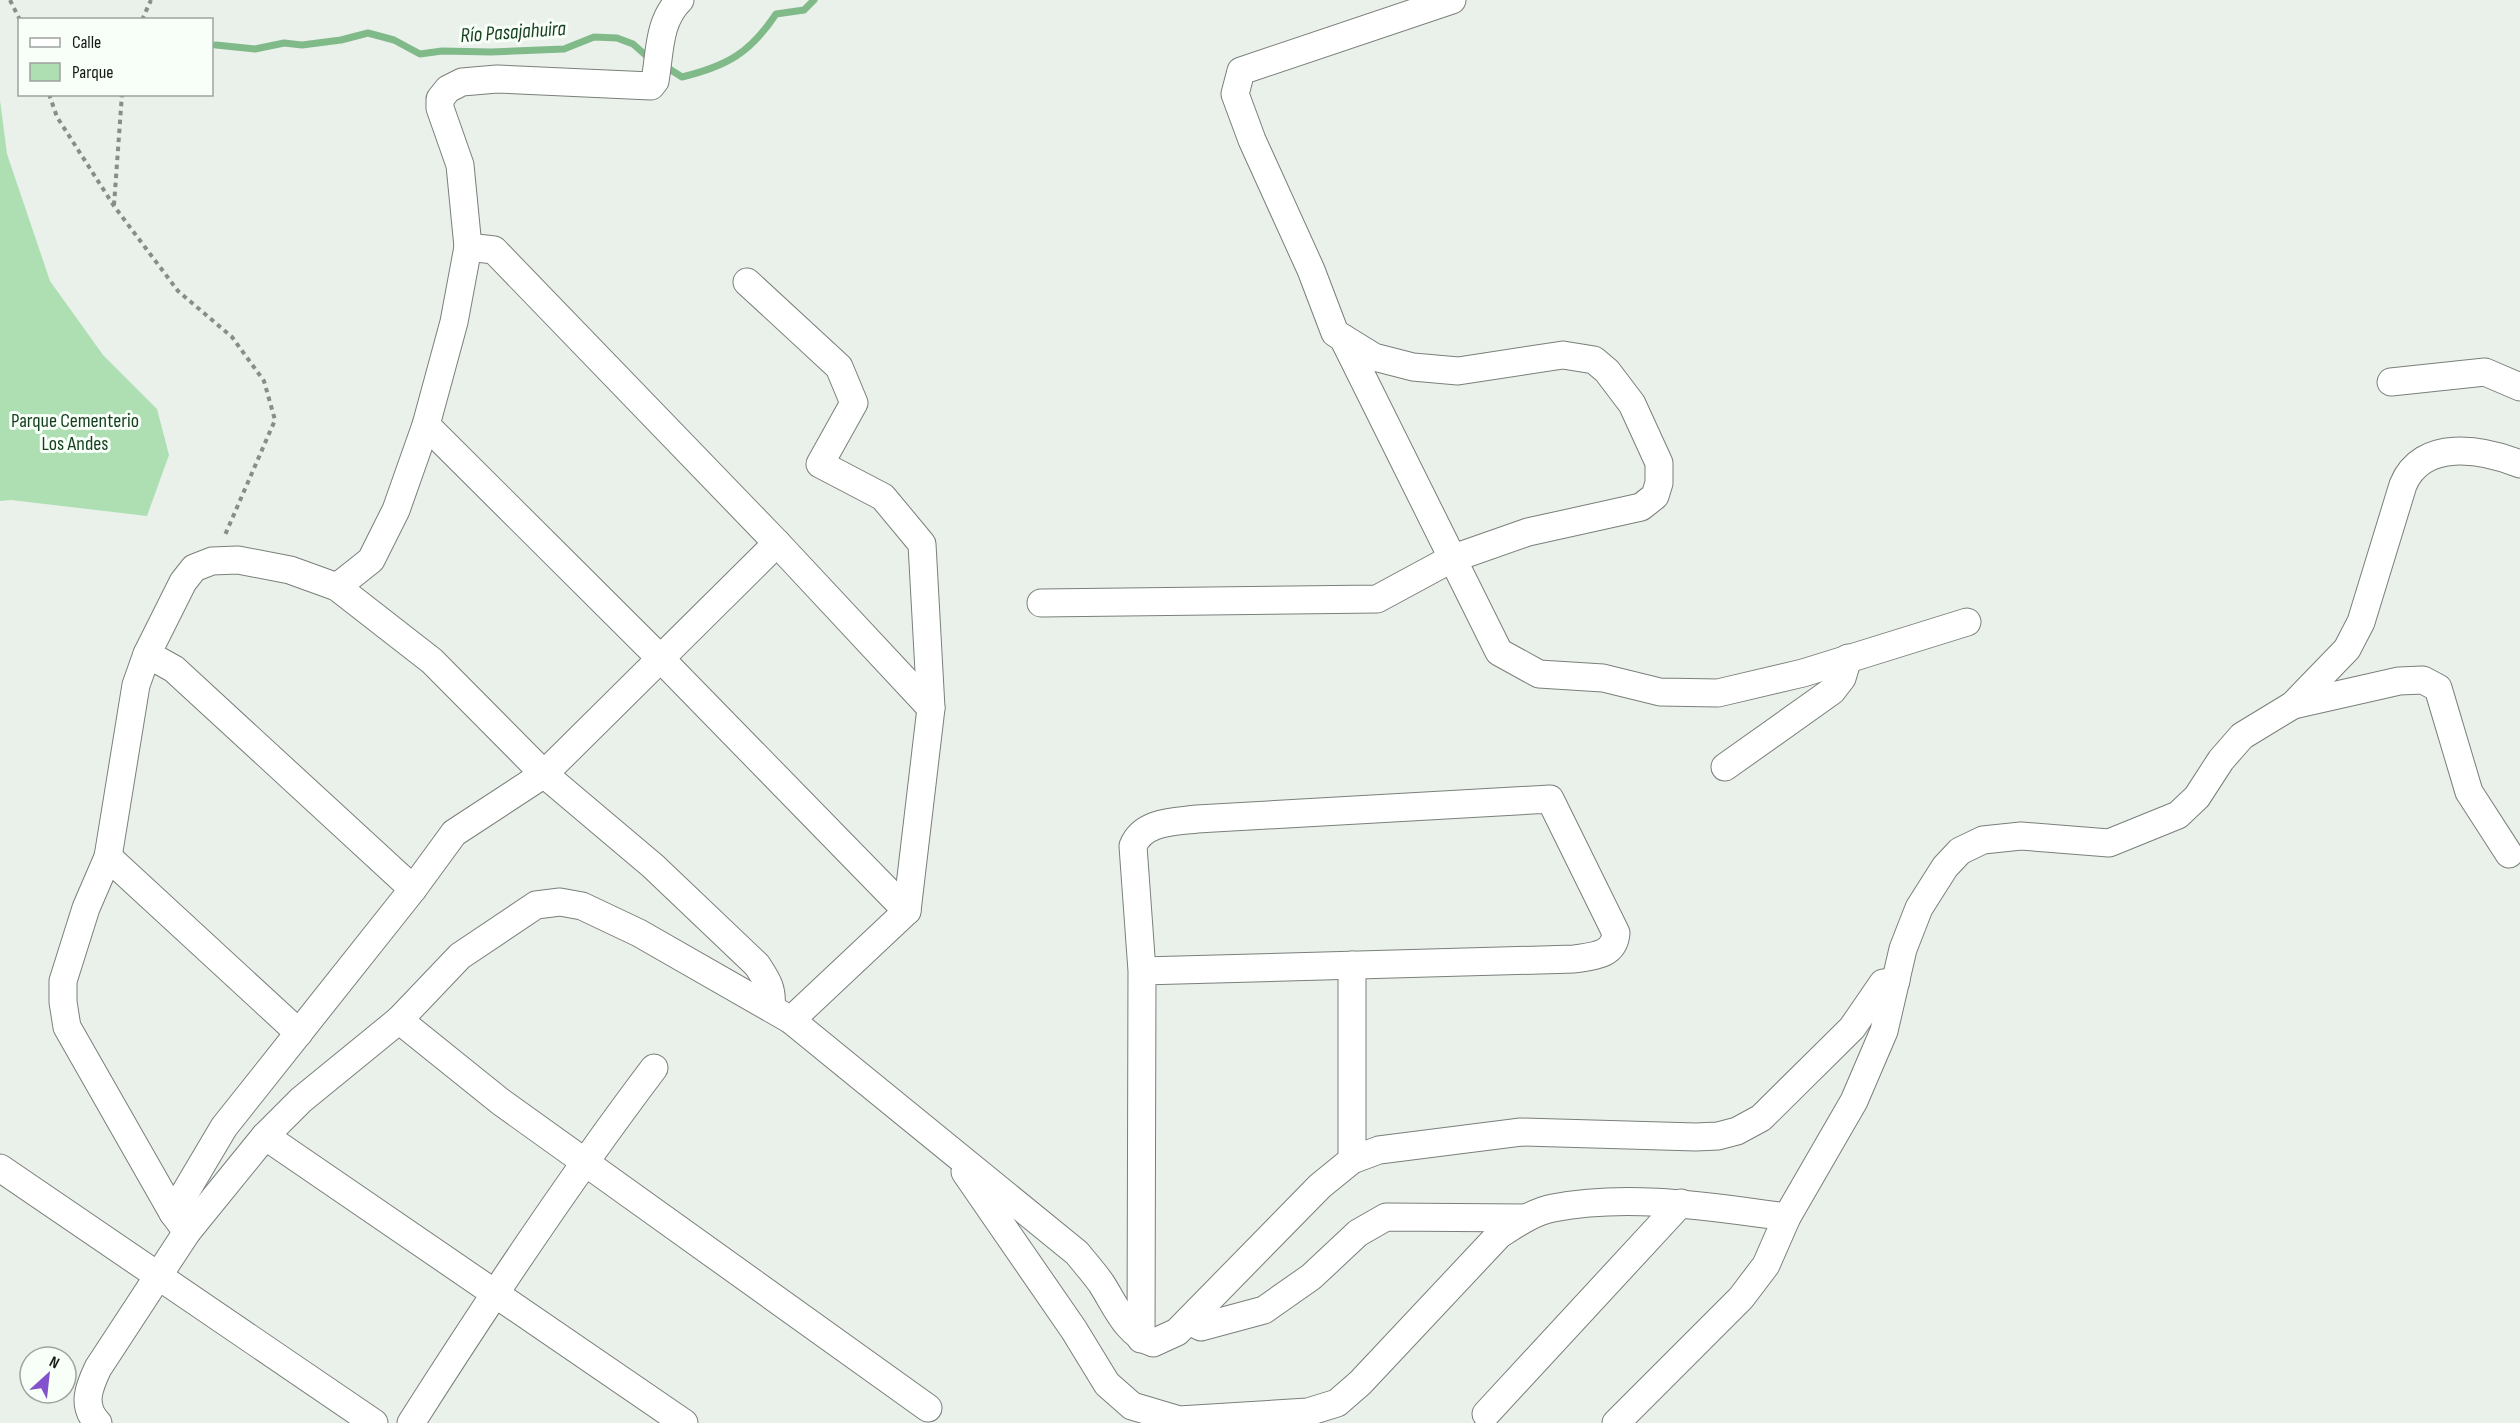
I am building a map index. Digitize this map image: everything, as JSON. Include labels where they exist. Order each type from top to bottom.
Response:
[{"type":"street","points":[[337,587],[371,560],[396,510],[426,425],[454,322],[468,247],[460,165],[440,108],[440,99],[448,89],[462,82],[497,80],[651,86],[655,81],[666,21],[680,0]]},
{"type":"street","points":[[1041,603],[1377,600],[1451,559],[1528,532],[1641,507],[1655,496],[1659,483],[1659,463],[1632,404],[1607,371],[1594,360],[1563,355],[1458,371],[1413,367],[1374,357],[1335,333],[1311,270],[1252,140],[1235,94],[1236,83],[1241,71],[1452,0]]},
{"type":"street","points":[[468,247],[494,250],[777,543],[931,708]]},
{"type":"street","points":[[747,282],[839,368],[854,403],[820,464],[883,496],[922,544],[931,708],[907,911],[781,1013]]},
{"type":"street","points":[[1344,338],[1451,559],[1499,652],[1539,674],[1603,678],[1660,692],[1718,693],[1803,673],[1967,622]]},
{"type":"street","points":[[2391,382],[2485,372],[2520,387]]},
{"type":"street","points":[[426,425],[662,660],[907,911]]},
{"type":"street","points":[[1616,1423],[1741,1298],[1766,1265],[1787,1217],[1854,1101],[1884,1031],[1903,949],[1919,908],[1946,867],[1960,851],[1983,840],[2021,836],[2109,843],[2178,815],[2197,797],[2221,759],[2242,736],[2293,705],[2340,657],[2355,636],[2403,485],[2412,468],[2426,457],[2450,451],[2478,452],[2520,464]]},
{"type":"street","points":[[98,1423],[88,1407],[87,1391],[98,1368],[158,1275],[224,1127],[414,889],[454,833],[544,774],[662,660],[777,543]]},
{"type":"street","points":[[180,1222],[68,1027],[63,1002],[63,981],[86,908],[108,857],[129,717],[136,685],[147,654],[183,582],[194,568],[214,561],[238,560],[290,570],[337,587],[432,661],[544,774],[653,866],[757,965],[769,982],[772,995],[781,1013]]},
{"type":"street","points":[[147,654],[174,669],[414,889]]},
{"type":"street","points":[[1725,767],[1832,690],[1842,678],[1848,658]]},
{"type":"street","points":[[2293,705],[2399,681],[2423,680],[2438,688],[2469,792],[2509,854]]},
{"type":"street","points":[[1141,1339],[1142,971],[1133,846],[1138,834],[1147,828],[1197,819],[1550,799],[1616,933],[1615,944],[1608,952],[1574,959],[1142,971]]},
{"type":"street","points":[[108,857],[299,1033]]},
{"type":"street","points":[[180,1222],[301,1100],[399,1020],[460,956],[536,905],[560,902],[582,906],[639,933],[781,1013],[946,1143],[1077,1253],[1101,1282],[1118,1314],[1141,1339],[1154,1343],[1177,1332],[1189,1321],[1320,1186],[1352,1161],[1378,1150],[1521,1132],[1696,1137],[1737,1131],[1761,1118],[1852,1028],[1883,983],[1896,981]]},
{"type":"street","points":[[1352,966],[1352,1161]]},
{"type":"street","points":[[399,1020],[501,1102],[928,1407]]},
{"type":"street","points":[[411,1423],[494,1292],[584,1160],[654,1068]]},
{"type":"street","points":[[265,1136],[684,1423]]},
{"type":"street","points":[[946,1143],[1074,1330],[1107,1384],[1132,1406],[1179,1420],[1308,1412],[1337,1403],[1360,1383],[1499,1235],[1525,1218],[1552,1208],[1627,1202],[1681,1203],[1787,1217]]},
{"type":"street","points":[[0,1168],[375,1423]]},
{"type":"street","points":[[1486,1414],[1681,1203]]},
{"type":"street","points":[[1189,1321],[1201,1328],[1264,1310],[1311,1277],[1358,1233],[1386,1217],[1525,1218]]},
{"type":"path","points":[[10,0],[19,18]]},
{"type":"path","points":[[143,18],[151,0]]},
{"type":"path","points":[[50,96],[57,117],[114,206],[178,291],[232,337],[264,381],[275,420],[214,561]]},
{"type":"path","points":[[114,206],[122,96]]},
{"type":"green space","name":"Parque Cementerio Los Andes","points":[[0,100],[7,154],[50,281],[103,355],[157,409],[169,455],[147,516],[11,500],[0,501]]},
{"type":"waterway","name":"Río Pasajahuira","points":[[663,65],[682,77],[725,63],[757,39],[776,14],[804,10],[814,0]]},
{"type":"waterway","name":"Río Pasajahuira","points":[[216,45],[255,49],[284,43],[302,45],[341,40],[368,33],[394,40],[420,54],[442,51],[491,52],[564,49],[594,37],[617,38],[633,44],[650,59]]}]
